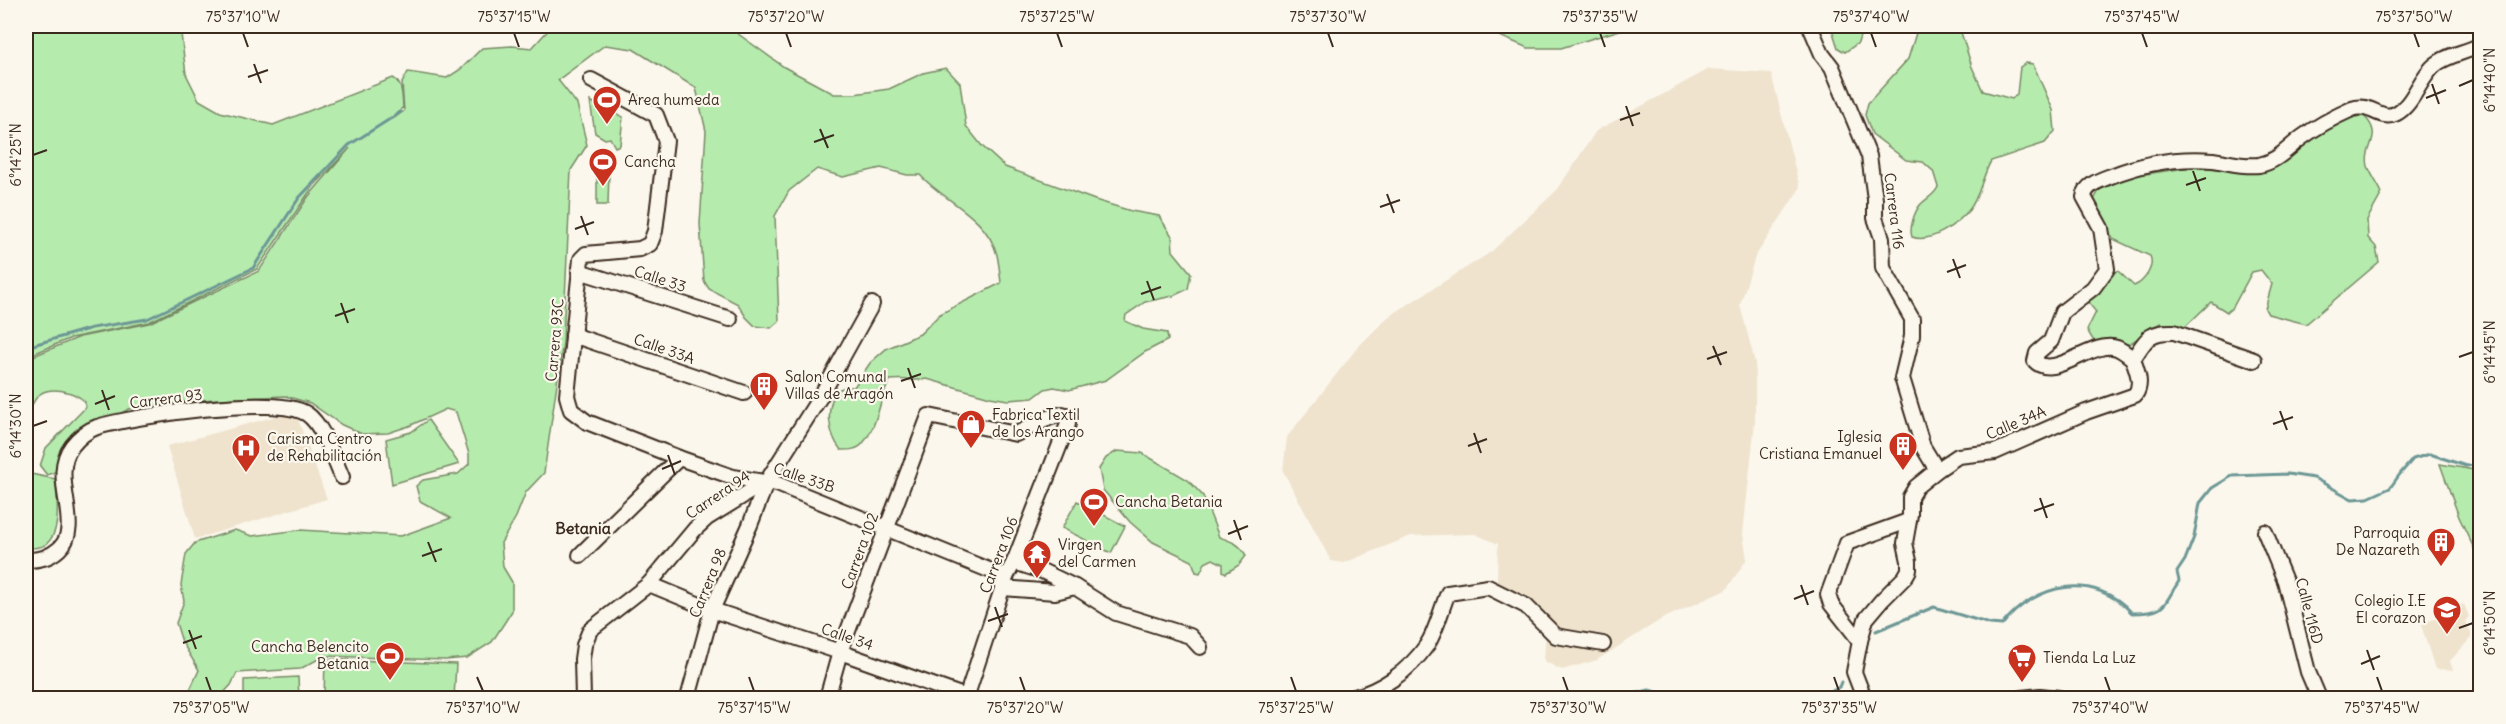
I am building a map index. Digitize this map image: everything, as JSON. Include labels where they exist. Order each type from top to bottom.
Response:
[{"type":"street","name":"Carrera 116","points":[[1810,26],[1822,54],[1832,67],[1869,156],[1875,199],[1875,218],[1882,238],[1883,268],[1912,319],[1912,336],[1902,378],[1923,447],[1936,470]]},
{"type":"street","points":[[2254,360],[2174,332],[2162,332],[2148,336],[2133,359],[2116,347],[2107,347],[2057,365],[2043,366],[2035,361],[2037,353],[2051,341],[2062,312],[2093,288],[2107,269],[2102,228],[2084,197],[2088,187],[2140,165],[2168,161],[2213,160],[2243,165],[2267,163],[2316,128],[2353,109],[2365,107],[2384,115],[2393,115],[2403,108],[2433,66],[2444,59],[2481,45]]},
{"type":"street","name":"Carrera 93C","points":[[587,422],[571,410],[567,396],[581,259],[586,254],[640,249],[650,244],[655,231],[666,141],[656,115],[591,80]]},
{"type":"street","name":"Calle 33","points":[[579,271],[730,319]]},
{"type":"street","name":"Carrera 94","points":[[583,699],[582,660],[584,645],[590,630],[649,584],[694,529],[707,518],[767,482],[822,394],[872,304]]},
{"type":"street","name":"Calle 33A","points":[[573,335],[744,393]]},
{"type":"street","name":"Calle 34A","points":[[1864,699],[1854,672],[1860,641],[1866,620],[1882,600],[1905,578],[1909,570],[1905,543],[1910,497],[1916,487],[1936,470],[1958,456],[1995,452],[2086,412],[2135,395],[2138,390],[2139,377],[2133,359]]},
{"type":"street","name":"Carrera 93","points":[[26,560],[46,558],[65,544],[69,533],[64,464],[70,449],[83,434],[132,418],[248,407],[289,407],[307,414],[318,425],[342,477]]},
{"type":"street","name":"Carrera 102","points":[[827,699],[840,652],[929,416],[1016,434],[1062,414],[1068,418],[1068,424]]},
{"type":"street","name":"Calle 33B","points":[[587,422],[678,458],[733,477],[767,482],[886,527],[1004,583],[1055,592],[1075,587]]},
{"type":"street","name":"Carrera 106","points":[[967,698],[1004,583],[1068,424]]},
{"type":"street","points":[[580,555],[678,458]]},
{"type":"street","name":"Carrera 98","points":[[688,699],[712,610],[767,482]]},
{"type":"street","points":[[1860,641],[1831,604],[1828,595],[1846,543],[1908,522]]},
{"type":"street","name":"Calle 116D","points":[[2265,532],[2285,581],[2308,672],[2319,699]]},
{"type":"street","points":[[1014,562],[1042,571],[1075,587],[1116,613],[1190,636],[1200,647]]},
{"type":"street","name":"Calle 34","points":[[649,584],[712,610],[840,652],[967,698]]},
{"type":"street","points":[[1351,699],[1369,694],[1402,672],[1428,644],[1448,593],[1488,587],[1526,606],[1556,636],[1603,644]]},
{"type":"street","points":[[2022,699],[2040,696],[2059,699]]},
{"type":"shaded area","points":[[1709,69],[1771,73],[1800,188],[1755,257],[1740,305],[1755,362],[1755,422],[1743,534],[1747,559],[1726,590],[1662,619],[1597,660],[1562,670],[1544,661],[1546,628],[1497,580],[1498,544],[1475,534],[1411,536],[1344,563],[1331,561],[1283,471],[1287,437],[1357,348],[1388,317],[1491,252],[1557,190],[1596,131]]},
{"type":"shaded area","name":"Carisma Centro de Rehabilitación","points":[[295,411],[327,499],[195,539],[167,446]]},
{"type":"shaded area","name":"Colegio I.E El corazon","points":[[2464,604],[2469,617],[2465,621],[2471,632],[2471,638],[2450,661],[2453,670],[2435,669],[2421,625]]},
{"type":"green space","points":[[26,26],[180,26],[186,74],[199,100],[220,112],[273,125],[393,78],[399,83],[403,107],[393,119],[404,111],[402,83],[408,72],[447,78],[461,69],[482,48],[512,46],[532,48],[552,26],[727,26],[784,67],[834,94],[854,94],[889,89],[923,73],[946,68],[960,83],[966,126],[982,146],[1005,167],[1095,200],[1131,211],[1159,216],[1172,236],[1173,251],[1191,273],[1188,289],[1173,296],[1145,302],[1126,315],[1125,321],[1143,329],[1167,333],[1168,340],[1145,352],[1106,380],[1069,390],[1054,387],[1045,389],[1033,398],[1008,400],[927,379],[890,380],[868,436],[859,447],[841,450],[833,436],[830,421],[831,405],[837,390],[854,387],[870,363],[886,349],[920,334],[940,314],[1001,283],[997,255],[992,241],[975,220],[920,175],[907,175],[881,168],[843,177],[817,169],[789,191],[775,216],[779,321],[771,328],[755,326],[738,304],[709,289],[704,281],[700,224],[706,131],[696,88],[633,49],[605,45],[558,80],[577,104],[587,145],[571,170],[563,342],[544,473],[526,492],[516,517],[501,543],[503,567],[512,582],[512,611],[492,642],[467,658],[446,660],[324,656],[300,669],[237,673],[231,685],[219,698],[189,698],[188,694],[199,670],[182,642],[176,623],[184,601],[181,585],[186,554],[195,543],[235,530],[252,536],[300,530],[401,536],[451,518],[420,501],[416,486],[423,480],[458,474],[469,464],[469,454],[456,412],[446,409],[388,433],[362,434],[342,425],[310,403],[285,396],[199,400],[129,409],[78,435],[55,472],[47,475],[40,466],[46,448],[85,408],[85,402],[68,392],[47,391],[37,397],[26,418],[26,359],[80,337],[149,323],[259,271],[308,197],[350,148],[312,188],[257,269],[149,322],[71,338],[26,357]]},
{"type":"green space","points":[[1476,26],[1633,26],[1561,48],[1528,48]]},
{"type":"green space","points":[[1831,26],[1863,26],[1858,43],[1845,52],[1838,48]]},
{"type":"green space","points":[[1913,26],[1959,26],[1972,67],[1983,91],[2012,99],[2017,94],[2020,67],[2026,63],[2033,64],[2053,110],[2055,131],[2045,143],[1991,161],[1976,199],[1969,210],[1943,231],[1927,238],[1912,237],[1911,233],[1914,216],[1920,205],[1938,187],[1933,171],[1923,162],[1906,160],[1872,134],[1865,115],[1868,103],[1908,59],[1916,33]]},
{"type":"green space","name":"Area humeda","points":[[590,101],[623,117],[620,145],[615,147],[610,138],[605,139],[595,133]]},
{"type":"green space","points":[[2364,116],[2373,130],[2367,159],[2368,166],[2382,193],[2367,220],[2368,238],[2376,247],[2379,262],[2306,324],[2268,314],[2265,309],[2272,284],[2261,270],[2252,272],[2233,307],[2227,312],[2211,302],[2184,328],[2160,323],[2129,344],[2093,340],[2087,330],[2096,312],[2087,301],[2113,272],[2118,271],[2134,286],[2145,278],[2151,265],[2150,256],[2113,239],[2093,201],[2100,189],[2132,176],[2192,167],[2266,172],[2322,132],[2349,118]]},
{"type":"green space","name":"Cancha","points":[[597,171],[609,172],[608,205],[597,205]]},
{"type":"green space","points":[[428,420],[459,464],[392,484],[386,439],[411,432]]},
{"type":"green space","points":[[1117,451],[1142,453],[1188,480],[1203,496],[1219,537],[1235,544],[1244,552],[1246,556],[1239,565],[1226,573],[1223,571],[1223,564],[1213,559],[1205,563],[1200,573],[1196,572],[1192,561],[1153,542],[1130,522],[1103,490],[1099,469],[1106,458]]},
{"type":"green space","points":[[2440,464],[2480,471],[2480,561],[2459,517]]},
{"type":"green space","points":[[26,473],[55,479],[56,525],[47,543],[39,547],[26,547]]},
{"type":"green space","name":"Cancha Betania","points":[[1077,501],[1125,526],[1111,553],[1062,528]]},
{"type":"green space","name":"Cancha Belencito Betania","points":[[325,659],[456,664],[454,698],[324,698]]},
{"type":"green space","points":[[298,677],[299,698],[244,698],[244,680]]},
{"type":"waterway","points":[[26,347],[92,328],[147,319],[253,268],[299,198],[349,145],[401,112]]},
{"type":"waterway","points":[[1876,631],[1934,607],[1990,624],[2002,625],[2031,600],[2048,592],[2065,588],[2083,587],[2100,591],[2117,600],[2132,613],[2151,612],[2166,602],[2179,581],[2177,572],[2185,560],[2194,537],[2200,503],[2212,488],[2232,476],[2288,474],[2314,478],[2352,499],[2368,498],[2390,488],[2413,459],[2430,454],[2466,466],[2480,464]]},
{"type":"waterway","points":[[1821,698],[1839,687],[1841,682]]},
{"type":"waterway","points":[[1618,698],[1649,690],[1678,698]]},
{"type":"place","name":"Area humeda","points":[[607,126]]},
{"type":"place","name":"Cancha","points":[[603,188]]},
{"type":"place","name":"Salon Comunal Villas de Aragón","points":[[764,412]]},
{"type":"place","name":"Fabrica Textil de los Arango","points":[[971,450]]},
{"type":"place","name":"Iglesia Cristiana Emanuel","points":[[1903,472]]},
{"type":"place","name":"Carisma Centro de Rehabilitación","points":[[246,474]]},
{"type":"place","name":"Cancha Betania","points":[[1094,528]]},
{"type":"place","name":"Parroquia De Nazareth","points":[[2441,568]]},
{"type":"place","name":"Virgen del Carmen","points":[[1037,580]]},
{"type":"place","name":"Colegio I.E El corazon","points":[[2447,636]]},
{"type":"place","name":"Cancha Belencito Betania","points":[[390,682]]},
{"type":"place","name":"Tienda La Luz","points":[[2022,684]]},
{"type":"district","name":"Betania","points":[[583,528]]}]
